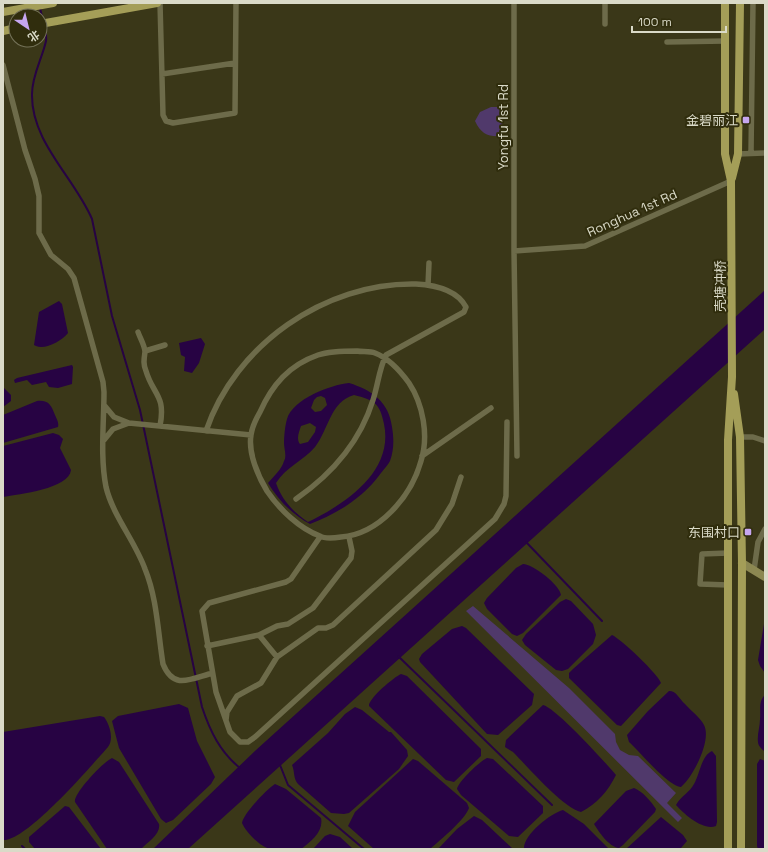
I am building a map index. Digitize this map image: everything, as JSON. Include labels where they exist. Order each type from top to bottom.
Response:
[{"type":"main road","points":[[3,12],[53,3]]},
{"type":"main road","points":[[48,22],[113,7],[159,3]]},
{"type":"main road","points":[[725,3],[725,154],[731,181]]},
{"type":"main road","points":[[731,181],[738,154],[740,3]]},
{"type":"main road","name":"壳塘冲桥","points":[[731,181],[732,377]]},
{"type":"main road","points":[[732,377],[740,437],[742,563],[741,849]]},
{"type":"main road","points":[[728,849],[728,440],[732,377]]},
{"type":"main road","points":[[728,563],[742,563]]},
{"type":"street","points":[[159,3],[164,118],[169,123],[235,113],[236,3]]},
{"type":"street","name":"Yongfu 1st Rd","points":[[514,3],[514,251],[517,456]]},
{"type":"street","points":[[605,3],[606,24]]},
{"type":"street","points":[[751,153],[753,3]]},
{"type":"street","points":[[667,42],[725,41]]},
{"type":"street","points":[[162,74],[235,63]]},
{"type":"street","points":[[3,65],[24,150],[39,196],[39,233],[51,255],[68,270],[74,278],[102,382],[104,404],[103,462],[107,487],[118,516],[146,571],[154,602],[163,664],[166,673],[171,678],[185,681],[209,674]]},
{"type":"street","points":[[738,154],[765,153]]},
{"type":"street","name":"Ronghua 1st Rd","points":[[514,251],[585,246],[731,181]]},
{"type":"street","points":[[428,285],[429,263]]},
{"type":"street","points":[[206,431],[225,393],[245,364],[269,339],[296,318],[326,302],[393,284],[428,285],[448,291],[461,301],[466,310],[389,352],[384,359],[369,410],[356,438],[344,456],[330,472],[296,499]]},
{"type":"street","points":[[138,332],[145,351],[143,362],[146,372],[161,401],[163,412],[160,426]]},
{"type":"street","points":[[145,351],[165,345]]},
{"type":"street","points":[[357,351],[375,353],[404,375],[414,390],[420,407],[423,425],[422,456],[415,477],[396,507],[369,529],[349,537],[320,537],[293,519],[270,496],[261,482],[255,467],[250,435],[264,402],[274,386],[285,373],[301,363],[319,355],[338,352],[357,351]]},
{"type":"street","points":[[104,404],[114,417],[129,423],[250,435]]},
{"type":"street","points":[[422,456],[490,408]]},
{"type":"street","points":[[320,537],[291,579],[286,582],[209,603],[203,608],[201,615],[217,694],[230,732],[237,740],[244,742],[251,740],[495,519],[504,504],[506,496],[507,422]]},
{"type":"street","points":[[103,441],[113,429],[129,423]]},
{"type":"street","points":[[740,437],[753,436],[765,441]]},
{"type":"street","points":[[227,724],[227,712],[234,700],[241,693],[261,683],[278,657],[318,628],[326,628],[333,625],[426,540],[445,518],[461,477]]},
{"type":"street","points":[[754,570],[758,542],[765,529]]},
{"type":"street","points":[[207,646],[259,635],[277,626],[288,624],[313,608],[351,558],[352,550],[349,537]]},
{"type":"street","points":[[728,553],[702,554],[700,584],[728,585]]},
{"type":"street","points":[[742,563],[765,577]]},
{"type":"street","points":[[259,635],[278,657]]},
{"type":"street","points":[[217,694],[221,700],[227,704],[234,700]]},
{"type":"shaded area","points":[[491,107],[503,107],[502,136],[493,136],[482,132],[475,121],[480,112]]},
{"type":"shaded area","points":[[765,290],[765,329],[188,849],[153,849],[256,750]]},
{"type":"shaded area","points":[[59,301],[62,304],[68,333],[58,342],[48,346],[40,347],[34,345],[39,312]]},
{"type":"shaded area","points":[[201,338],[205,344],[199,363],[192,373],[184,371],[185,357],[181,355],[179,343]]},
{"type":"shaded area","points":[[72,365],[72,384],[58,388],[49,387],[46,382],[32,385],[27,380],[15,383],[14,380],[17,378]]},
{"type":"shaded area","points":[[349,383],[365,389],[378,398],[383,404],[390,418],[392,427],[392,453],[387,466],[374,482],[358,497],[340,510],[310,524],[286,506],[268,483],[279,470],[285,459],[285,431],[287,419],[291,412],[304,399],[313,394],[341,384]],"holes":[[[354,395],[367,399],[378,407],[384,424],[385,441],[382,457],[364,484],[351,496],[337,506],[308,522],[289,505],[281,495],[276,483],[280,477],[315,447],[335,410],[346,399]],[[321,396],[325,398],[327,405],[321,411],[315,412],[311,408],[314,400]],[[310,423],[316,427],[315,432],[308,442],[300,444],[298,438],[301,426]]]},
{"type":"shaded area","points":[[3,387],[11,395],[11,401],[3,407]]},
{"type":"shaded area","points":[[37,401],[47,402],[51,406],[58,421],[58,427],[3,443],[3,415]]},
{"type":"shaded area","points":[[53,433],[59,435],[63,439],[60,448],[71,470],[68,476],[62,482],[42,490],[3,497],[3,446]]},
{"type":"shaded area","points":[[523,564],[533,567],[539,571],[556,586],[561,595],[523,633],[517,636],[512,634],[487,609],[484,603],[516,568]]},
{"type":"shaded area","points":[[566,599],[571,601],[593,624],[596,635],[593,644],[568,669],[562,671],[556,670],[525,645],[522,640],[526,634],[560,602]]},
{"type":"shaded area","points":[[473,606],[569,688],[615,734],[616,742],[620,750],[629,755],[638,756],[676,793],[667,803],[682,818],[678,822],[466,611]]},
{"type":"shaded area","points":[[765,618],[765,673],[758,660]]},
{"type":"shaded area","points":[[462,626],[466,628],[534,694],[532,705],[498,735],[487,734],[420,662],[419,659],[422,654],[452,629]]},
{"type":"shaded area","points":[[612,635],[639,658],[654,673],[661,683],[621,726],[617,725],[569,678],[569,673],[573,669]]},
{"type":"shaded area","points":[[401,674],[407,676],[481,749],[481,756],[454,782],[446,780],[369,706],[377,694]]},
{"type":"shaded area","points":[[669,691],[676,694],[698,716],[704,725],[706,732],[703,749],[696,767],[681,787],[669,781],[654,768],[629,742],[627,735],[648,711]]},
{"type":"shaded area","points":[[765,695],[765,752],[760,747],[758,739],[761,700]]},
{"type":"shaded area","points":[[179,704],[188,708],[197,741],[215,777],[211,784],[173,820],[166,823],[161,819],[119,748],[112,721],[118,716]]},
{"type":"shaded area","points":[[543,705],[549,708],[569,725],[616,775],[602,796],[587,809],[581,812],[564,803],[513,752],[505,747],[506,740]]},
{"type":"shaded area","points":[[355,707],[362,710],[389,732],[391,732],[407,750],[408,756],[399,769],[349,813],[331,813],[298,784],[295,779],[292,765],[328,733],[345,714]]},
{"type":"shaded area","points":[[100,716],[104,717],[108,724],[111,740],[108,747],[42,816],[27,829],[13,837],[3,840],[3,732]]},
{"type":"shaded area","points":[[712,751],[716,756],[717,822],[716,826],[711,827],[694,821],[676,805],[692,787],[705,757]]},
{"type":"shaded area","points":[[112,758],[119,762],[159,824],[156,834],[141,849],[107,849],[75,802],[79,792],[89,778],[102,765]]},
{"type":"shaded area","points":[[487,758],[493,759],[543,806],[543,813],[518,837],[509,836],[461,795],[457,789],[461,781],[479,763]]},
{"type":"shaded area","points":[[413,759],[418,761],[467,803],[469,808],[467,813],[458,824],[430,849],[374,849],[348,826],[355,812]]},
{"type":"shaded area","points":[[760,759],[765,761],[765,848],[758,849],[757,764]]},
{"type":"shaded area","points":[[275,784],[286,789],[321,818],[321,827],[319,832],[313,840],[301,849],[277,850],[266,848],[254,839],[242,823],[256,802]]},
{"type":"shaded area","points":[[634,788],[640,791],[656,809],[655,812],[623,845],[619,848],[615,847],[605,839],[594,824],[626,791]]},
{"type":"shaded area","points":[[65,806],[69,807],[101,849],[35,849],[29,842],[29,837]]},
{"type":"shaded area","points":[[563,810],[584,824],[609,849],[524,849],[528,837],[539,825],[552,815]]},
{"type":"shaded area","points":[[474,816],[482,820],[513,849],[438,849],[457,829]]},
{"type":"shaded area","points":[[661,817],[683,835],[687,841],[681,848],[626,849]]},
{"type":"shaded area","points":[[330,834],[340,837],[353,849],[313,849],[325,836]]},
{"type":"waterway","points":[[44,48],[32,87],[34,111],[38,128],[46,144],[75,188],[92,219],[112,316],[140,410],[202,707],[216,740],[221,748],[240,768]]},
{"type":"waterway","points":[[526,542],[602,621]]},
{"type":"waterway","points":[[398,656],[552,805]]},
{"type":"waterway","points":[[280,765],[288,785],[364,849]]},
{"type":"waterway","points":[[22,846],[25,849]]},
{"type":"place","name":"金碧丽江","points":[[746,120]]},
{"type":"place","name":"东围村口","points":[[748,532]]}]
